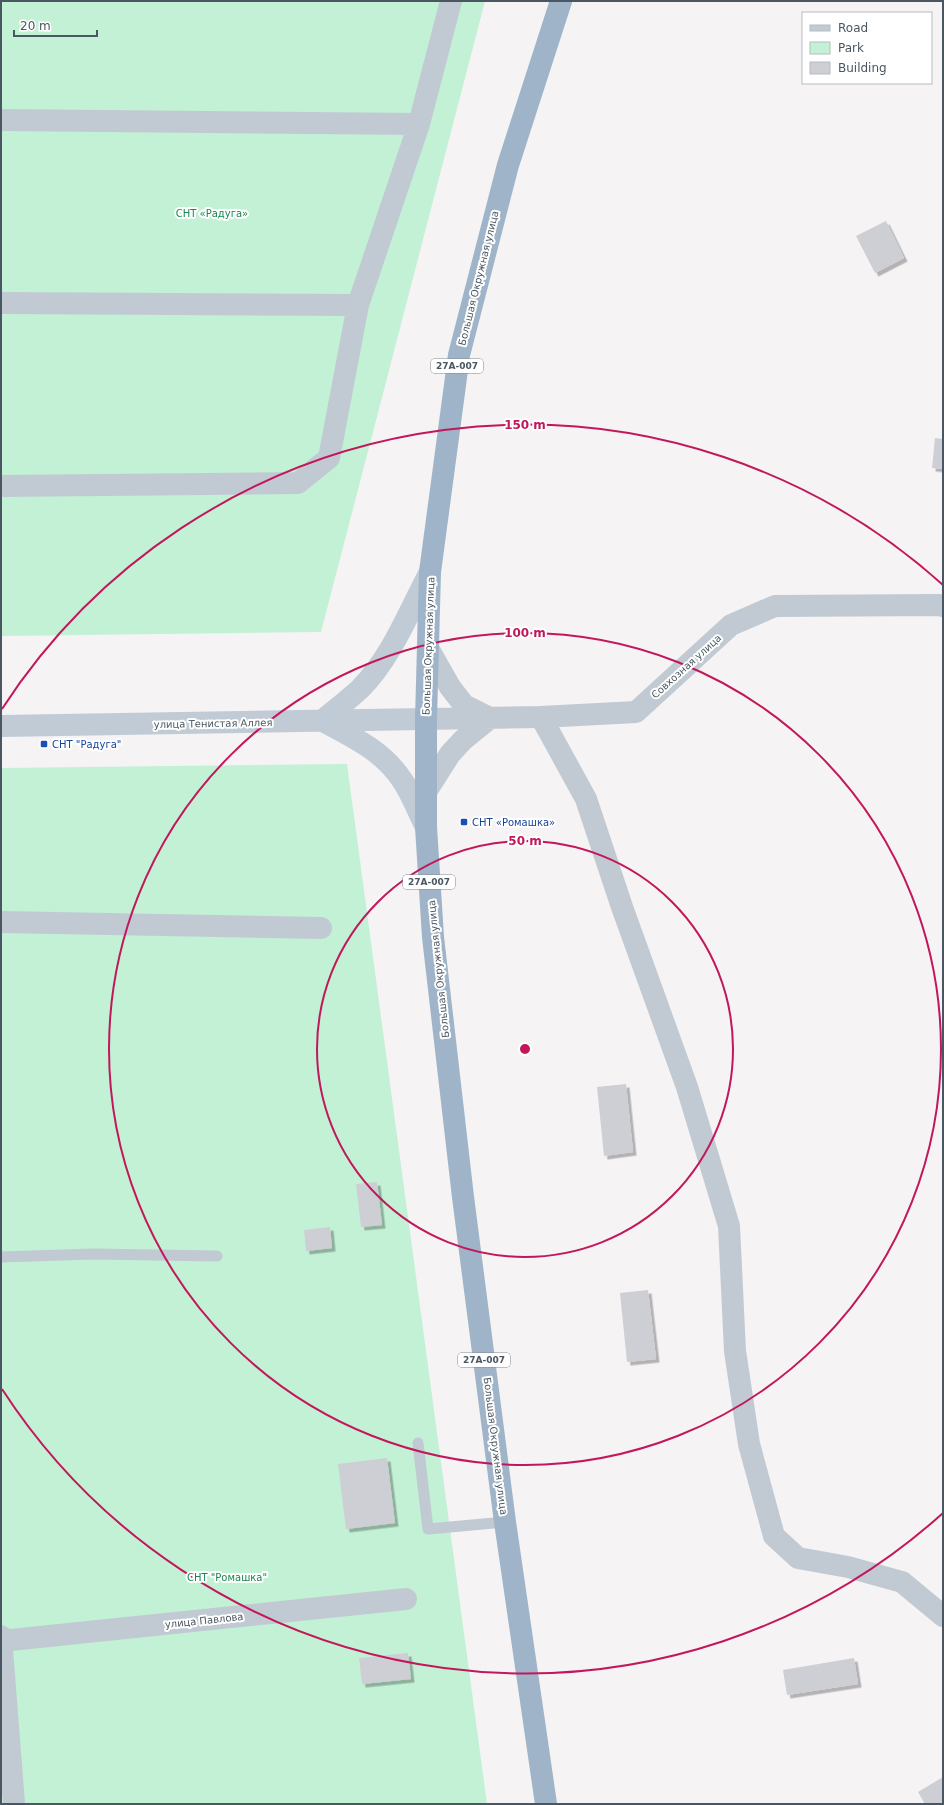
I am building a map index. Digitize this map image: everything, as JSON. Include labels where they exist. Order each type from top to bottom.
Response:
[{"type":"highway","name":"Большая Окружная улица","points":[[546,1804],[505,1522],[463,1197],[434,944],[426,827],[426,719],[430,572],[459,355],[508,165],[561,1]]},
{"type":"main road","points":[[426,827],[403,780],[385,759],[366,744],[322,721],[360,689],[379,666],[392,645],[430,572]]},
{"type":"main road","name":"улица Тенистая Аллея","points":[[1,726],[426,719]]},
{"type":"street","points":[[1,486],[298,483],[329,458],[358,305],[419,124],[451,1]]},
{"type":"street","points":[[1,120],[419,124]]},
{"type":"street","points":[[1,303],[358,305]]},
{"type":"street","name":"Совхозная улица","points":[[426,719],[541,718],[636,712],[731,625],[775,606],[943,606]]},
{"type":"street","points":[[426,792],[450,754],[463,740],[490,718],[464,705],[450,687],[428,648]]},
{"type":"street","points":[[541,718],[586,799],[622,907],[687,1087],[729,1226],[736,1351],[749,1444],[774,1536],[798,1558],[848,1567],[902,1582],[943,1616]]},
{"type":"street","points":[[1,922],[321,928]]},
{"type":"street","name":"улица Павлова","points":[[1,1641],[406,1599]]},
{"type":"street","points":[[1,1636],[14,1804]]},
{"type":"lane","points":[[1,1257],[93,1254],[216,1256]]},
{"type":"lane","points":[[418,1443],[428,1529],[505,1522]]},
{"type":"green space","name":"СНТ «Радуга»","points":[[1,1],[485,1],[321,632],[1,636]]},
{"type":"green space","name":"СНТ \"Ромашка\"","points":[[347,764],[487,1804],[1,1804],[1,768]]},
{"type":"building","points":[[886,221],[904,258],[875,273],[856,236]]},
{"type":"building","points":[[935,438],[943,439],[943,469],[932,468]]},
{"type":"building","points":[[626,1084],[633,1152],[604,1156],[597,1087]]},
{"type":"building","points":[[377,1182],[382,1225],[361,1227],[356,1184]]},
{"type":"building","points":[[330,1227],[332,1248],[306,1251],[304,1230]]},
{"type":"building","points":[[648,1290],[656,1359],[627,1362],[620,1293]]},
{"type":"building","points":[[387,1458],[395,1523],[346,1529],[338,1464]]},
{"type":"building","points":[[408,1653],[411,1679],[362,1684],[359,1658]]},
{"type":"building","points":[[854,1658],[858,1684],[787,1695],[783,1670]]},
{"type":"building","points":[[943,1777],[943,1804],[925,1804],[918,1792]]},
{"type":"place","name":"СНТ \"Радуга\"","points":[[44,744]]},
{"type":"place","name":"СНТ «Ромашка»","points":[[464,822]]}]
